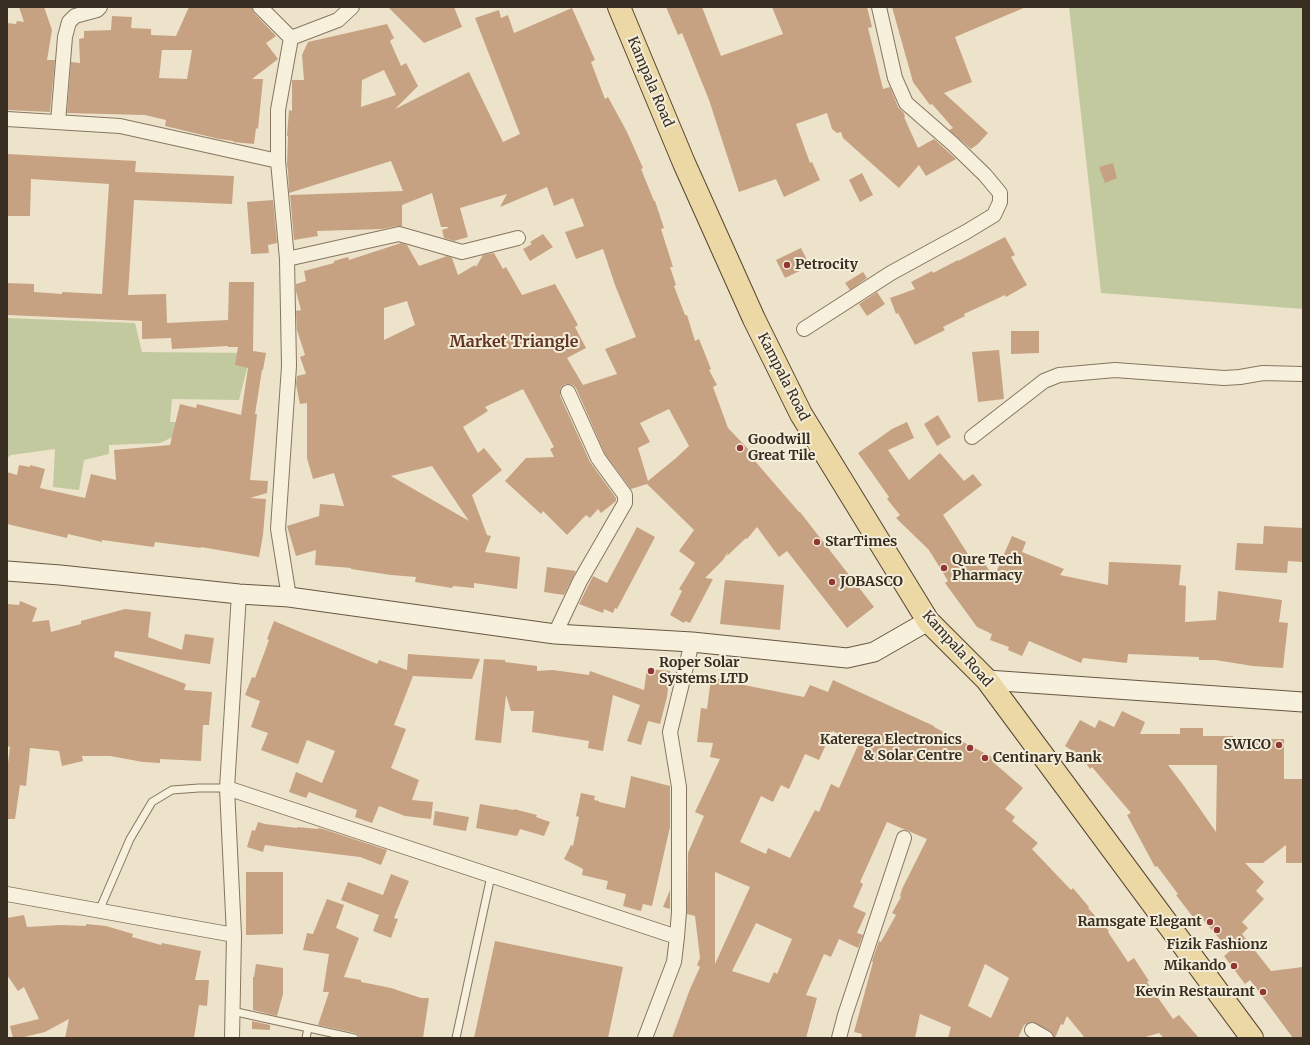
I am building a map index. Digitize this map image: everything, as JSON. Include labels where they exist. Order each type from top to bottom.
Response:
[{"type":"main road","name":"Kampala Road","points":[[619,7],[684,163],[744,298],[801,414],[928,621],[987,680],[1252,1038]]},
{"type":"street","points":[[58,122],[65,37],[69,22],[75,16],[97,10],[100,7]]},
{"type":"street","points":[[260,7],[292,38]]},
{"type":"street","points":[[292,38],[338,20],[352,7]]},
{"type":"street","points":[[804,328],[891,274],[994,215],[1000,202],[1000,192],[985,175],[953,144],[906,103],[895,78],[879,7]]},
{"type":"street","points":[[289,597],[278,529],[289,366],[287,259],[278,161],[278,110],[292,38]]},
{"type":"street","points":[[7,119],[120,126],[278,161]]},
{"type":"street","points":[[287,259],[399,234],[462,252],[518,238]]},
{"type":"street","points":[[972,438],[1044,381],[1059,375],[1115,370],[1224,378],[1263,373],[1303,374]]},
{"type":"street","points":[[556,634],[580,581],[624,503],[625,495],[598,458],[568,392]]},
{"type":"street","points":[[7,571],[60,575],[239,594],[289,597],[556,634],[692,642],[847,658],[874,652],[928,621]]},
{"type":"street","points":[[232,1038],[234,935],[227,788],[239,594]]},
{"type":"street","points":[[645,1038],[674,962],[677,937],[679,912],[678,787],[670,732],[692,642]]},
{"type":"street","points":[[987,680],[1303,702]]},
{"type":"street","points":[[227,788],[677,937]]},
{"type":"street","points":[[839,1038],[845,1015],[904,838]]},
{"type":"street","points":[[7,894],[234,935]]},
{"type":"street","points":[[1032,1030],[1046,1038]]},
{"type":"lane","points":[[99,911],[130,839],[152,802],[172,790],[227,788]]},
{"type":"lane","points":[[456,1038],[490,876]]},
{"type":"lane","points":[[232,1012],[354,1038]]},
{"type":"lane","points":[[306,1038],[308,1028]]},
{"type":"green space","points":[[1069,7],[1303,7],[1303,309],[1101,293]]},
{"type":"green space","points":[[7,318],[135,323],[142,352],[251,353],[239,400],[172,399],[170,422],[181,422],[177,435],[160,443],[109,445],[109,454],[84,460],[79,490],[53,487],[55,449],[11,455],[7,458]]},
{"type":"building","points":[[19,7],[44,7],[52,30],[47,60],[55,60],[50,112],[7,110],[7,23],[16,24],[17,21],[24,22]]},
{"type":"building","points":[[189,7],[252,7],[254,13],[276,36],[266,43],[278,59],[252,79],[263,79],[258,129],[256,128],[254,144],[233,142],[234,141],[219,139],[165,126],[166,120],[145,115],[67,113],[71,62],[80,63],[79,39],[84,38],[84,31],[111,30],[112,16],[132,17],[131,28],[151,29],[151,35],[176,36]],"holes":[[[162,50],[192,50],[187,79],[159,78]]]},
{"type":"building","points":[[388,7],[454,7],[462,27],[424,43]]},
{"type":"building","points":[[666,7],[702,7],[721,56],[783,34],[772,7],[867,7],[872,27],[868,28],[883,89],[890,87],[898,107],[904,113],[904,117],[918,148],[934,139],[956,159],[926,176],[919,165],[899,188],[843,138],[841,132],[837,133],[832,129],[827,113],[796,124],[810,163],[812,162],[820,180],[784,197],[776,179],[739,192],[709,100],[682,33],[678,35]]},
{"type":"building","points":[[892,7],[1026,7],[955,37],[972,82],[944,93],[988,133],[971,149],[949,130],[953,128],[932,104],[930,105],[913,82]]},
{"type":"building","points":[[572,8],[595,60],[591,62],[605,99],[608,97],[627,132],[643,168],[641,169],[655,201],[664,228],[661,229],[673,267],[670,267],[676,285],[674,286],[685,315],[687,315],[695,341],[699,339],[711,369],[709,370],[717,385],[713,387],[728,428],[750,451],[748,453],[800,512],[874,607],[847,628],[787,551],[779,557],[757,527],[747,539],[746,538],[727,556],[728,552],[723,560],[705,578],[713,579],[690,623],[685,621],[684,623],[670,615],[682,591],[679,589],[695,563],[679,551],[694,530],[647,484],[631,489],[605,454],[576,388],[569,384],[565,384],[561,387],[560,396],[590,462],[616,498],[616,501],[601,513],[598,509],[590,518],[586,515],[567,535],[543,511],[541,514],[505,481],[526,458],[554,457],[550,449],[554,447],[523,389],[485,407],[488,411],[463,427],[478,453],[484,448],[502,470],[472,495],[487,535],[491,536],[485,552],[520,557],[517,589],[474,583],[474,588],[453,586],[452,588],[415,582],[416,577],[391,575],[351,568],[315,565],[316,550],[296,556],[287,526],[319,516],[320,504],[344,506],[334,473],[313,479],[307,458],[307,403],[300,404],[296,384],[297,376],[306,374],[300,357],[305,355],[297,330],[296,311],[301,310],[296,291],[296,284],[306,281],[304,271],[334,263],[334,261],[348,257],[349,260],[401,243],[407,245],[419,266],[447,256],[452,258],[458,275],[475,265],[476,267],[483,255],[494,253],[503,269],[506,267],[522,295],[555,284],[578,325],[575,327],[586,348],[567,358],[583,385],[617,374],[605,349],[636,337],[615,285],[603,249],[576,259],[565,232],[584,226],[573,198],[554,206],[547,187],[500,207],[507,194],[460,208],[468,237],[454,241],[444,238],[442,230],[448,227],[441,227],[432,193],[402,205],[402,226],[382,229],[317,231],[318,236],[294,240],[290,195],[403,191],[391,161],[289,193],[287,136],[289,110],[292,111],[292,80],[304,80],[302,55],[308,42],[387,24],[394,38],[390,41],[401,66],[406,63],[418,86],[395,109],[469,72],[503,142],[520,134],[475,18],[499,10],[501,18],[508,15],[514,33]],"holes":[[[384,70],[396,95],[361,107],[362,80]],[[407,301],[415,325],[384,340],[384,308]],[[669,409],[689,446],[648,481],[638,448],[650,442],[640,423]],[[432,466],[469,521],[391,476]]]},
{"type":"building","points":[[7,154],[136,161],[135,172],[234,176],[232,204],[134,200],[128,295],[166,294],[167,323],[228,320],[229,282],[254,282],[253,351],[266,353],[255,414],[257,414],[250,480],[268,481],[267,493],[250,498],[266,499],[263,535],[259,557],[201,547],[155,542],[154,547],[102,540],[102,542],[68,534],[67,538],[7,524],[7,472],[17,475],[19,465],[30,467],[30,465],[45,469],[40,488],[85,498],[91,474],[116,480],[114,450],[170,445],[180,404],[196,408],[197,404],[241,415],[248,368],[235,365],[238,347],[228,346],[172,349],[171,338],[142,339],[142,321],[7,315],[7,283],[34,284],[34,292],[102,294],[109,184],[31,179],[30,216],[7,216]]},
{"type":"building","points":[[1113,163],[1117,178],[1105,183],[1099,167]]},
{"type":"building","points":[[862,173],[873,195],[860,202],[849,180]]},
{"type":"building","points":[[273,200],[277,243],[268,245],[269,253],[251,254],[247,202]]},
{"type":"building","points":[[543,234],[553,247],[530,261],[523,249],[532,244],[530,242]]},
{"type":"building","points":[[1005,237],[1015,255],[1011,257],[1027,285],[1006,297],[1005,295],[964,314],[965,316],[943,327],[945,330],[915,345],[898,313],[896,314],[890,298],[915,289],[911,282],[932,271],[933,273]]},
{"type":"building","points":[[801,248],[810,266],[785,278],[776,260]]},
{"type":"building","points":[[863,272],[867,278],[850,290],[845,283]]},
{"type":"building","points":[[877,292],[885,304],[867,316],[859,304]]},
{"type":"building","points":[[1011,331],[1039,331],[1039,353],[1011,354]]},
{"type":"building","points":[[999,350],[1004,399],[978,402],[972,352]]},
{"type":"building","points":[[938,415],[951,437],[937,446],[924,424]]},
{"type":"building","points":[[907,422],[914,438],[888,450],[909,480],[940,453],[964,481],[973,474],[982,485],[943,515],[975,565],[982,560],[994,577],[1012,536],[1026,542],[1022,552],[1064,569],[1060,575],[1108,585],[1109,562],[1181,565],[1179,585],[1186,586],[1185,622],[1216,620],[1218,591],[1282,600],[1279,622],[1288,623],[1283,668],[1253,666],[1215,660],[1199,660],[1199,657],[1128,654],[1127,663],[1083,658],[1081,663],[1029,641],[1022,656],[1008,650],[1009,647],[990,640],[992,634],[977,627],[945,583],[948,581],[929,550],[896,518],[900,515],[887,499],[889,497],[858,453],[892,429]]},
{"type":"building","points":[[1264,526],[1303,528],[1303,562],[1288,561],[1287,573],[1235,570],[1237,543],[1263,544]]},
{"type":"building","points":[[637,527],[655,537],[617,609],[615,608],[613,613],[604,609],[603,613],[579,604],[593,576],[607,583]]},
{"type":"building","points":[[547,567],[576,571],[564,595],[544,592]]},
{"type":"building","points":[[725,580],[784,585],[780,630],[720,624]]},
{"type":"building","points":[[20,601],[37,608],[32,622],[49,620],[51,632],[81,624],[81,621],[125,609],[151,612],[148,637],[182,650],[185,634],[214,638],[210,664],[115,651],[114,657],[186,684],[184,690],[212,692],[209,725],[203,725],[201,761],[160,759],[160,763],[143,762],[110,756],[82,756],[83,761],[62,766],[59,751],[30,748],[26,786],[20,785],[15,819],[7,819],[7,771],[10,747],[7,746],[7,604],[19,605]]},
{"type":"building","points":[[274,621],[377,664],[379,660],[407,670],[408,654],[480,659],[472,679],[413,676],[394,725],[406,729],[391,768],[419,780],[412,800],[433,802],[431,819],[405,816],[379,806],[372,823],[355,817],[357,810],[309,792],[306,798],[289,792],[296,772],[322,783],[335,751],[307,740],[298,764],[261,750],[268,733],[251,727],[260,701],[245,695],[252,677],[255,678],[269,640],[267,639]]},
{"type":"building","points":[[484,659],[505,660],[505,662],[537,666],[537,671],[553,670],[589,675],[590,671],[644,690],[647,669],[670,671],[667,697],[660,724],[648,721],[641,745],[627,741],[640,705],[613,695],[603,751],[588,748],[589,741],[532,732],[534,711],[511,711],[506,695],[501,743],[475,740]]},
{"type":"building","points":[[711,678],[739,681],[739,684],[804,697],[810,685],[828,692],[833,680],[934,726],[994,758],[993,762],[1023,788],[1005,809],[1015,817],[1012,821],[1038,843],[1032,849],[1071,890],[1073,888],[1089,907],[1088,908],[1109,931],[1108,932],[1128,962],[1134,958],[1149,981],[1147,982],[1173,1019],[1179,1015],[1199,1038],[1164,1038],[1159,1033],[1142,1038],[1085,1038],[1067,1016],[1063,1025],[1061,1024],[1055,1038],[1050,1031],[1032,1022],[1024,1025],[1018,1038],[948,1038],[951,1027],[920,1014],[915,1038],[861,1038],[862,1034],[854,1032],[873,962],[872,961],[879,941],[881,942],[896,915],[892,913],[901,897],[902,889],[927,839],[887,822],[860,882],[863,884],[853,907],[866,913],[857,933],[863,935],[858,948],[839,939],[831,957],[824,954],[806,995],[817,998],[806,1038],[672,1038],[690,989],[700,967],[697,965],[700,958],[695,916],[687,914],[688,853],[704,816],[695,812],[720,759],[710,757],[713,743],[697,742],[701,708],[707,709]],"holes":[[[832,731],[859,743],[839,788],[831,784],[819,812],[815,810],[790,858],[768,848],[766,854],[740,842],[761,796],[773,802],[781,785],[789,789],[805,754],[819,760]],[[715,872],[750,887],[715,964]],[[756,923],[792,939],[777,974],[774,972],[769,983],[732,971]],[[985,964],[1009,978],[991,1018],[968,1006]]]},
{"type":"building","points":[[1122,711],[1145,722],[1140,734],[1180,734],[1180,728],[1203,728],[1203,736],[1233,736],[1233,739],[1284,739],[1284,779],[1303,779],[1303,863],[1286,863],[1286,845],[1263,863],[1245,863],[1264,882],[1256,891],[1264,899],[1242,922],[1248,928],[1242,934],[1271,971],[1303,967],[1303,1038],[1293,1038],[1250,980],[1245,984],[1224,956],[1230,951],[1198,914],[1193,917],[1176,895],[1178,894],[1157,866],[1155,867],[1127,815],[1131,813],[1092,767],[1090,769],[1081,756],[1065,746],[1080,720],[1095,728],[1099,720],[1114,727]],"holes":[[[1168,765],[1217,765],[1216,832]]]},
{"type":"building","points":[[631,776],[670,786],[670,827],[652,906],[643,904],[641,911],[623,906],[626,894],[606,889],[608,881],[582,875],[583,869],[564,859],[571,845],[573,846],[579,817],[576,816],[581,793],[595,796],[594,800],[599,802],[625,808]]},
{"type":"building","points":[[480,804],[514,809],[537,815],[536,817],[550,822],[544,836],[520,829],[517,836],[476,828]]},
{"type":"building","points":[[435,811],[469,817],[466,831],[433,825]]},
{"type":"building","points":[[258,822],[297,828],[323,829],[387,850],[381,865],[360,857],[265,845],[263,852],[247,847],[252,830],[255,831]]},
{"type":"building","points":[[246,872],[283,872],[283,934],[246,935]]},
{"type":"building","points":[[391,874],[409,881],[394,918],[398,919],[391,938],[373,931],[379,915],[341,900],[348,882],[383,895]]},
{"type":"building","points":[[670,890],[670,909],[663,907]]},
{"type":"building","points":[[327,899],[344,905],[336,928],[359,938],[344,977],[391,988],[421,998],[429,998],[423,1038],[359,1038],[355,1033],[318,1025],[329,992],[323,992],[329,954],[303,950],[307,933],[313,934]]},
{"type":"building","points":[[24,915],[27,927],[61,925],[86,926],[86,924],[106,926],[133,934],[132,937],[161,945],[162,943],[201,951],[195,980],[209,980],[207,1006],[199,1005],[194,1038],[65,1038],[69,1019],[45,1032],[20,1038],[13,1038],[10,1026],[39,1019],[24,987],[18,991],[7,975],[7,918]]},
{"type":"building","points":[[495,941],[623,967],[608,1038],[474,1038]]},
{"type":"building","points":[[256,964],[283,968],[283,994],[277,1016],[253,1010],[253,977]]},
{"type":"building","points":[[252,1021],[270,1025],[270,1030],[252,1029]]},
{"type":"place","name":"Petrocity","points":[[787,265]]},
{"type":"place","name":"Goodwill Great Tile","points":[[740,448]]},
{"type":"place","name":"StarTimes","points":[[817,542]]},
{"type":"place","name":"Qure Tech Pharmacy","points":[[944,568]]},
{"type":"place","name":"JOBASCO","points":[[832,582]]},
{"type":"place","name":"Roper Solar Systems LTD","points":[[651,671]]},
{"type":"place","name":"SWICO","points":[[1279,745]]},
{"type":"place","name":"Katerega Electronics & Solar Centre","points":[[970,748]]},
{"type":"place","name":"Centinary Bank","points":[[985,758]]},
{"type":"place","name":"Ramsgate Elegant","points":[[1210,922]]},
{"type":"place","name":"Fizik Fashionz","points":[[1217,930]]},
{"type":"place","name":"Mikando","points":[[1234,966]]},
{"type":"place","name":"Kevin Restaurant","points":[[1263,992]]},
{"type":"district","name":"Market Triangle","points":[[514,342]]}]
